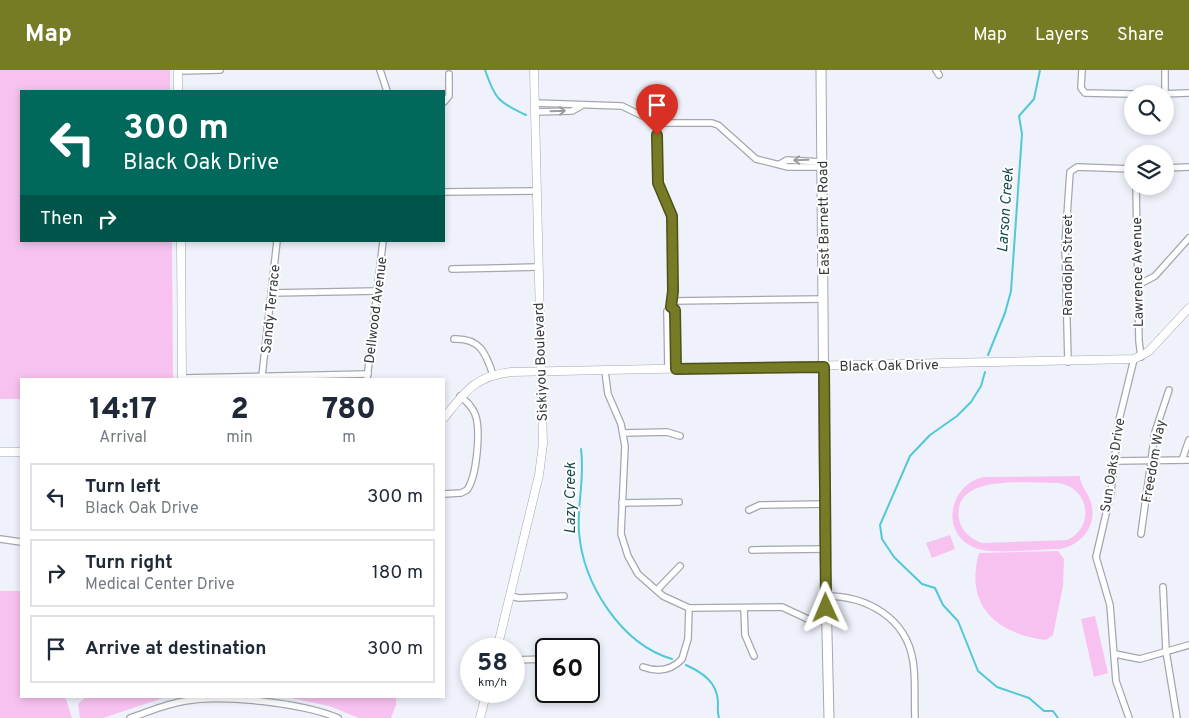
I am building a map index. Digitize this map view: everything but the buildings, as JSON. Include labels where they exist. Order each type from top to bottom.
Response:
[{"type":"main road","name":"East Barnett Road","points":[[821,70],[825,549],[829,718]]},
{"type":"street","points":[[178,90],[178,71],[220,70]]},
{"type":"street","points":[[380,70],[386,90]]},
{"type":"street","name":"Siskiyou Boulevard","points":[[500,638],[542,461],[542,372],[537,267],[534,70]]},
{"type":"street","points":[[1082,70],[1082,90],[1092,95],[1124,94]]},
{"type":"street","points":[[1165,70],[1166,85]]},
{"type":"street","points":[[445,101],[449,96],[449,74]]},
{"type":"street","points":[[1174,94],[1189,93]]},
{"type":"street","points":[[535,103],[571,103],[581,106],[627,107],[657,123],[712,123],[718,125],[756,159],[788,167],[822,164]]},
{"type":"street","points":[[535,112],[572,111],[581,106]]},
{"type":"street","points":[[657,123],[658,183],[672,216],[672,304],[667,310],[672,369]]},
{"type":"street","name":"Randolph Street","points":[[1068,362],[1065,245],[1068,177],[1072,169],[1076,167],[1124,169]]},
{"type":"street","points":[[1174,168],[1189,167]]},
{"type":"street","points":[[445,192],[536,191]]},
{"type":"street","name":"Lawrence Avenue","points":[[1136,195],[1138,358]]},
{"type":"street","points":[[1138,285],[1155,276],[1189,238]]},
{"type":"street","points":[[181,242],[182,378],[367,376]]},
{"type":"street","name":"Sandy Terrace","points":[[262,376],[277,242]]},
{"type":"street","name":"Dellwood Avenue","points":[[367,376],[383,242]]},
{"type":"street","points":[[452,269],[537,267]]},
{"type":"street","points":[[271,293],[378,291]]},
{"type":"street","points":[[672,304],[823,299]]},
{"type":"street","points":[[1138,358],[1189,308]]},
{"type":"street","points":[[454,339],[463,339],[478,344],[486,355],[493,375]]},
{"type":"street","name":"Black Oak Drive","points":[[445,417],[460,396],[477,382],[493,375],[511,372],[1068,362],[1138,358]]},
{"type":"street","name":"Sun Oaks Drive","points":[[1129,718],[1116,681],[1110,605],[1096,557],[1109,503],[1121,411],[1138,358]]},
{"type":"street","points":[[605,371],[608,394],[624,433],[626,456],[620,524],[628,556],[638,574],[669,600],[689,608],[788,608],[810,620],[826,621]]},
{"type":"street","name":"Freedom Way","points":[[1141,534],[1155,432],[1169,390]]},
{"type":"street","points":[[445,494],[461,493],[467,490],[475,467],[477,442],[476,416],[471,406],[460,396]]},
{"type":"street","points":[[624,433],[667,432],[680,436]]},
{"type":"street","points":[[1114,461],[1186,460],[1189,440]]},
{"type":"street","points":[[0,452],[20,452]]},
{"type":"street","points":[[622,503],[678,502]]},
{"type":"street","points":[[749,510],[760,505],[826,504]]},
{"type":"street","points":[[0,539],[20,542]]},
{"type":"street","points":[[752,550],[825,549]]},
{"type":"street","points":[[657,590],[680,566]]},
{"type":"street","points":[[1164,587],[1166,651],[1177,718]]},
{"type":"street","points":[[510,596],[519,598],[564,596]]},
{"type":"street","points":[[826,596],[843,596],[867,603],[884,613],[898,628],[912,658],[915,718]]},
{"type":"street","points":[[643,667],[652,670],[664,670],[682,659],[688,638],[689,608]]},
{"type":"street","points":[[744,608],[745,635],[754,656]]},
{"type":"street","points":[[1115,654],[1140,659],[1189,644]]},
{"type":"street","points":[[130,718],[173,703],[210,699],[299,706],[338,718]]},
{"type":"street","points":[[480,718],[484,703]]},
{"type":"shaded area","points":[[0,70],[170,70],[170,90],[20,90],[20,242],[172,242],[173,378],[20,378],[20,399],[0,399]]},
{"type":"shaded area","points":[[1080,476],[1092,509],[1091,525],[1076,543],[1060,549],[993,551],[975,548],[964,541],[956,532],[953,510],[956,499],[963,489],[972,481],[984,477]],"holes":[[[1013,482],[1058,483],[1068,486],[1077,492],[1082,499],[1085,517],[1082,526],[1076,534],[1067,540],[982,543],[967,534],[960,523],[960,504],[968,494],[980,487]]]},
{"type":"shaded area","points":[[950,535],[955,549],[932,558],[926,543]]},
{"type":"shaded area","points":[[1058,551],[1064,559],[1063,586],[1053,635],[1046,640],[1028,637],[999,624],[981,602],[976,588],[979,553]]},
{"type":"shaded area","points":[[0,591],[20,591],[20,698],[66,698],[72,718],[0,718]]},
{"type":"shaded area","points":[[1095,616],[1108,673],[1094,677],[1081,619]]},
{"type":"shaded area","points":[[85,698],[163,698],[103,718],[80,718],[78,704]]},
{"type":"shaded area","points":[[291,698],[396,698],[396,705],[391,718],[359,718],[329,706]]},
{"type":"waterway","name":"Lazy Creek","points":[[485,70],[495,94],[503,103],[526,115]]},
{"type":"waterway","name":"Larson Creek","points":[[988,355],[1005,313],[1011,291],[1022,134],[1019,116],[1034,99],[1040,70]]},
{"type":"waterway","name":"Larson Creek","points":[[985,372],[981,386],[971,402],[957,416],[930,435],[910,456],[880,525],[882,539],[894,557],[922,584],[935,588],[943,605],[958,621],[978,671],[997,687],[1029,698],[1044,711],[1053,711],[1058,718]]},
{"type":"waterway","name":"Lazy Creek","points":[[581,449],[582,471],[579,532],[588,572],[597,591],[621,626],[637,640],[654,651],[672,659]]},
{"type":"waterway","name":"Lazy Creek","points":[[686,665],[698,671],[712,684],[717,695],[719,718]]},
{"type":"route","points":[[657,135],[658,183],[672,216],[673,291],[671,307],[675,310],[676,369],[824,367],[826,608]]}]
